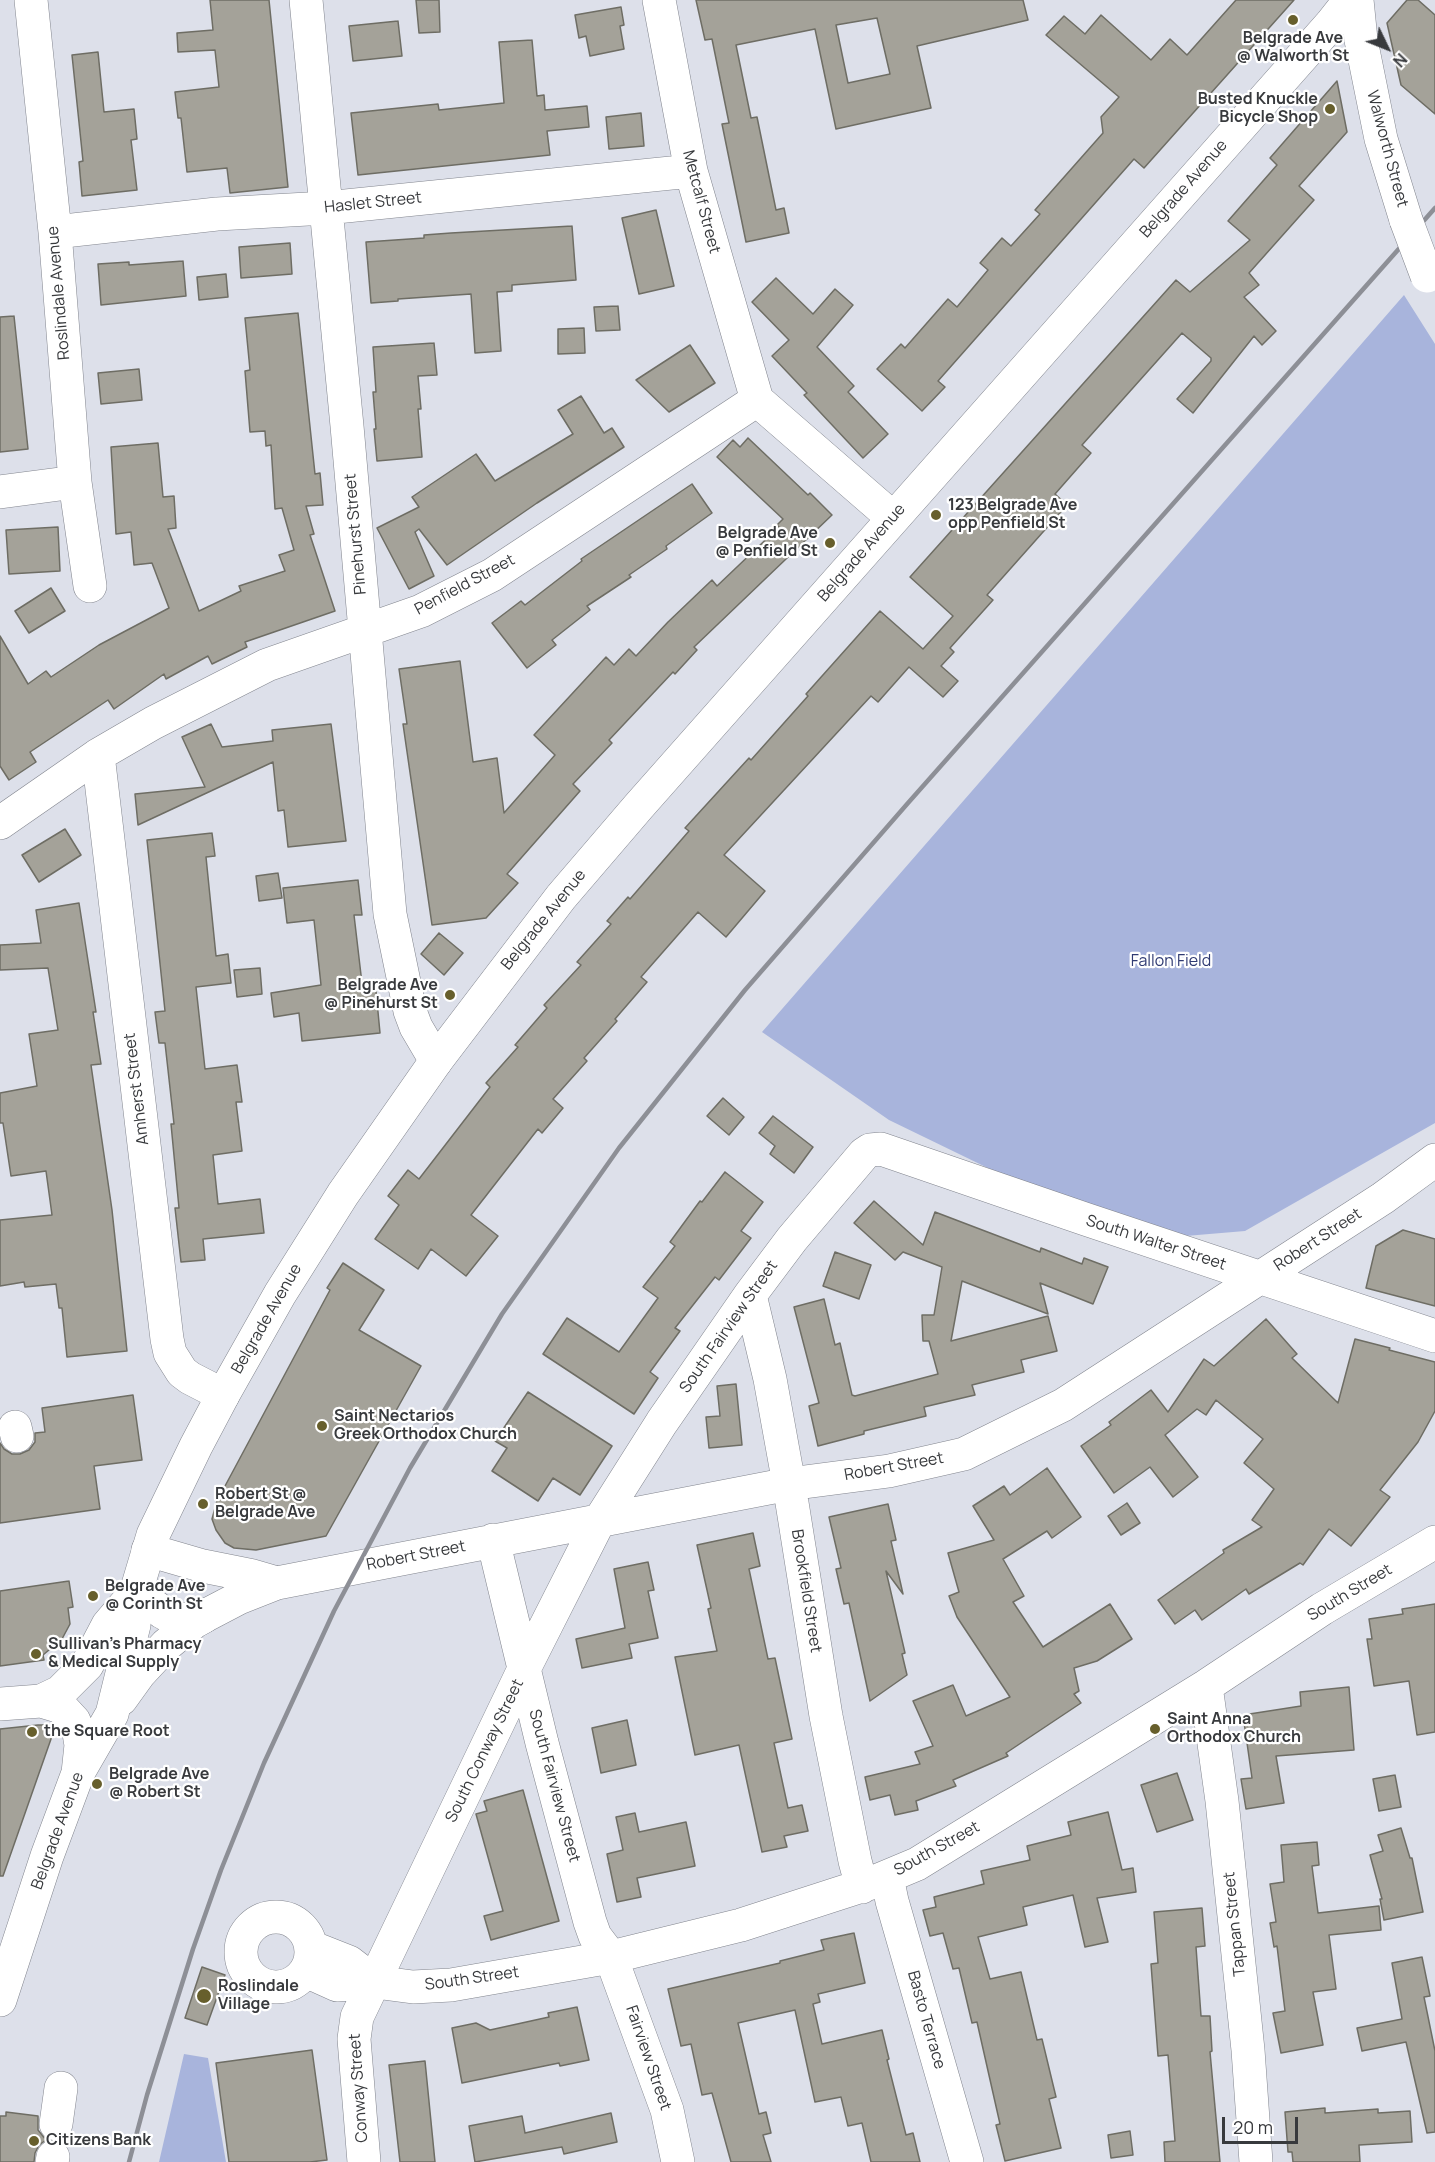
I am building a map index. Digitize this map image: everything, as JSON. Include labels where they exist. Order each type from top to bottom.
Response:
[{"type":"street","name":"Roslindale Avenue","points":[[30,0],[55,232],[75,482],[90,586]]},
{"type":"street","name":"Pinehurst Street","points":[[306,0],[347,426],[363,632],[390,914],[410,1011],[435,1061]]},
{"type":"street","name":"Metcalf Street","points":[[659,0],[691,171],[757,400]]},
{"type":"street","name":"Belgrade Avenue","points":[[0,2000],[10,1938],[78,1773],[112,1714],[134,1624],[136,1592],[148,1550],[176,1487],[223,1395],[280,1294],[325,1221],[386,1130],[435,1061],[561,897],[646,797],[1350,0]]},
{"type":"street","name":"Walworth Street","points":[[1357,0],[1361,40],[1381,139],[1406,220],[1431,284]]},
{"type":"street","name":"Haslet Street","points":[[55,232],[217,213],[326,208],[691,171]]},
{"type":"street","points":[[757,400],[892,518]]},
{"type":"street","name":"Penfield Street","points":[[0,823],[98,755],[153,723],[267,665],[421,611],[492,575],[757,400]]},
{"type":"street","points":[[0,492],[75,482]]},
{"type":"street","name":"Amherst Street","points":[[98,755],[167,1339],[170,1353],[182,1372],[223,1395]]},
{"type":"street","name":"South Walter Street","points":[[878,1148],[1435,1336]]},
{"type":"street","name":"South Fairview Street","points":[[598,1522],[662,1422],[750,1295],[830,1192],[864,1154],[878,1148]]},
{"type":"street","name":"Robert Street","points":[[112,1714],[139,1674],[166,1645],[194,1622],[232,1602],[277,1583],[789,1484],[889,1471],[964,1454],[1063,1405],[1383,1198],[1435,1172]]},
{"type":"street","name":"Brookfield Street","points":[[750,1295],[770,1378],[826,1716],[855,1861],[875,1882]]},
{"type":"street","name":"South Conway Street","points":[[375,1982],[524,1669],[598,1522]]},
{"type":"street","name":"South Fairview Street","points":[[493,1540],[590,1922],[594,1936],[611,1957]]},
{"type":"street","name":"South Street","points":[[375,1982],[395,1986],[430,1987],[611,1957],[741,1925],[875,1882],[917,1864],[1206,1686],[1322,1609],[1435,1542]]},
{"type":"street","name":"Robert Street","points":[[148,1550],[203,1566],[277,1583]]},
{"type":"street","points":[[41,1701],[60,1692],[87,1665],[108,1625],[136,1592],[171,1617],[186,1620],[203,1617]]},
{"type":"street","name":"Tappan Street","points":[[1206,1686],[1222,1801],[1248,2050],[1256,2162]]},
{"type":"street","points":[[0,1704],[41,1701],[61,1707],[74,1720],[81,1738],[78,1773]]},
{"type":"street","name":"Basto Terrace","points":[[875,1882],[892,1901],[967,2162]]},
{"type":"street","name":"Fairview Street","points":[[611,1957],[667,2110],[678,2162]]},
{"type":"street","points":[[308,1959],[349,1962],[375,1982]]},
{"type":"street","name":"Conway Street","points":[[364,2162],[354,2039],[357,2018],[375,1982]]},
{"type":"street","points":[[56,2124],[61,2088]]},
{"type":"green space","name":"Fallon Field","points":[[1404,295],[1435,344],[1435,1123],[1245,1231],[1150,1239],[1027,1187],[889,1120],[762,1032]]},
{"type":"green space","points":[[184,2054],[208,2058],[226,2162],[159,2162]]},
{"type":"building","points":[[210,0],[269,0],[288,187],[230,193],[227,168],[187,172],[181,118],[178,118],[175,92],[219,87],[215,50],[178,52],[177,33],[213,30]]},
{"type":"building","points":[[416,0],[439,0],[440,32],[419,33]]},
{"type":"building","points":[[696,0],[1023,0],[1028,20],[917,46],[931,108],[836,129],[815,29],[736,45],[751,118],[757,117],[776,210],[784,208],[789,233],[746,242],[722,124],[729,123],[712,39],[705,40]],"holes":[[[877,18],[890,74],[848,83],[836,25]]]},
{"type":"building","points":[[1236,0],[1294,0],[1144,168],[1134,159],[938,381],[945,387],[922,411],[877,369],[901,344],[905,348],[948,299],[957,307],[988,270],[980,263],[1002,238],[1011,246],[1040,214],[1035,210],[1103,133],[1101,117],[1119,97],[1046,35],[1064,16],[1085,34],[1101,15],[1151,60],[1170,39],[1187,55]]},
{"type":"building","points":[[1407,0],[1418,0],[1435,15],[1435,114],[1401,85],[1387,23]]},
{"type":"building","points":[[621,7],[624,25],[620,26],[624,49],[590,56],[586,36],[579,38],[575,15]]},
{"type":"building","points":[[398,21],[402,56],[353,61],[349,26]]},
{"type":"building","points":[[532,40],[537,96],[544,95],[545,110],[587,106],[589,127],[547,131],[550,155],[358,175],[351,113],[438,104],[439,110],[504,103],[499,42]]},
{"type":"building","points":[[98,52],[104,112],[134,109],[137,139],[131,140],[137,190],[82,196],[79,162],[83,161],[72,55]]},
{"type":"building","points":[[1337,81],[1347,132],[1299,186],[1314,200],[1249,273],[1259,285],[1244,297],[1276,331],[1262,345],[1254,336],[1193,413],[1177,399],[1211,361],[1211,358],[1182,333],[1082,445],[1091,453],[1055,494],[1067,505],[987,595],[993,600],[950,648],[954,652],[941,666],[958,681],[943,697],[909,667],[878,702],[871,696],[724,855],[765,891],[726,937],[698,912],[641,977],[647,982],[584,1058],[587,1061],[553,1099],[563,1108],[542,1133],[538,1129],[471,1215],[498,1236],[466,1276],[431,1249],[418,1269],[375,1239],[399,1205],[388,1196],[408,1170],[419,1179],[490,1087],[486,1083],[518,1047],[515,1045],[547,1008],[544,1005],[581,965],[577,962],[611,924],[607,921],[628,897],[630,899],[689,831],[685,828],[749,758],[751,760],[880,611],[923,649],[953,616],[910,577],[1176,280],[1190,292],[1250,240],[1228,221],[1277,165],[1270,158]]},
{"type":"building","points":[[641,113],[644,146],[609,149],[606,117]]},
{"type":"building","points":[[656,210],[674,286],[639,294],[622,218]]},
{"type":"building","points":[[572,226],[576,280],[512,285],[512,291],[497,292],[501,351],[475,353],[471,294],[371,303],[366,242],[424,238],[424,235]]},
{"type":"building","points":[[290,243],[292,274],[241,278],[239,247]]},
{"type":"building","points":[[183,261],[186,296],[101,305],[98,264],[129,262],[129,265]]},
{"type":"building","points":[[226,274],[228,297],[199,300],[197,277]]},
{"type":"building","points":[[776,278],[813,314],[835,289],[853,305],[817,347],[854,386],[848,392],[888,434],[863,458],[804,395],[807,393],[772,356],[789,340],[752,302]]},
{"type":"building","points":[[618,306],[620,330],[596,331],[594,307]]},
{"type":"building","points":[[298,313],[315,474],[320,473],[323,505],[306,506],[314,534],[310,535],[335,611],[245,642],[247,647],[212,664],[208,656],[166,679],[164,674],[114,709],[108,700],[30,752],[36,762],[9,780],[0,766],[0,636],[28,684],[46,671],[51,677],[99,645],[169,608],[152,563],[134,565],[131,532],[116,534],[111,447],[158,443],[163,497],[174,496],[176,528],[168,529],[199,611],[241,591],[239,586],[285,571],[279,555],[294,550],[282,508],[275,509],[271,445],[266,446],[265,431],[250,432],[245,371],[250,370],[245,318]]},
{"type":"building","points":[[14,316],[28,449],[0,452],[0,317]]},
{"type":"building","points":[[584,328],[585,353],[558,354],[558,329]]},
{"type":"building","points":[[434,343],[437,375],[418,376],[422,457],[377,461],[374,429],[376,429],[373,392],[376,392],[373,347]]},
{"type":"building","points":[[690,345],[715,383],[669,412],[636,380]]},
{"type":"building","points":[[139,369],[142,400],[101,404],[98,373]]},
{"type":"building","points":[[581,396],[604,433],[612,428],[624,447],[447,565],[419,529],[415,532],[434,576],[409,589],[377,528],[419,507],[412,497],[476,454],[495,481],[573,434],[558,410]]},
{"type":"building","points":[[748,438],[832,515],[694,647],[697,650],[609,740],[612,743],[573,784],[580,791],[507,874],[518,883],[486,918],[432,925],[403,724],[407,724],[399,669],[460,661],[473,762],[497,758],[504,813],[555,755],[534,735],[606,657],[614,665],[629,649],[636,656],[712,580],[717,586],[779,527],[777,525],[783,519],[717,457],[733,440],[740,447]]},
{"type":"building","points":[[692,484],[712,513],[666,546],[667,549],[629,575],[631,577],[587,606],[590,610],[552,640],[556,645],[527,668],[492,623],[521,601],[525,605],[582,561],[581,559]]},
{"type":"building","points":[[58,527],[60,571],[9,574],[6,530]]},
{"type":"building","points":[[51,588],[65,611],[29,633],[15,611]]},
{"type":"building","points":[[211,724],[222,747],[273,741],[272,730],[331,724],[346,841],[288,847],[284,810],[278,811],[273,762],[138,825],[135,794],[205,787],[182,737]]},
{"type":"building","points":[[65,829],[81,855],[39,882],[22,855]]},
{"type":"building","points":[[212,833],[215,856],[206,857],[216,956],[228,954],[231,983],[196,987],[205,1069],[237,1065],[242,1102],[236,1102],[242,1151],[213,1155],[218,1204],[260,1199],[264,1233],[203,1239],[205,1260],[181,1262],[175,1208],[179,1208],[171,1124],[174,1124],[165,1043],[159,1043],[155,1012],[165,1011],[147,840]]},
{"type":"building","points":[[278,873],[282,898],[259,901],[256,876]]},
{"type":"building","points":[[358,880],[362,915],[354,915],[363,992],[376,991],[380,1033],[302,1041],[299,1013],[274,1017],[271,993],[321,985],[314,920],[287,923],[283,888]]},
{"type":"building","points":[[79,903],[96,1012],[93,1012],[101,1064],[91,1065],[112,1210],[127,1351],[67,1357],[62,1308],[59,1308],[56,1284],[25,1287],[24,1282],[0,1286],[0,1220],[52,1215],[46,1171],[11,1176],[3,1123],[0,1123],[0,1093],[37,1086],[29,1034],[58,1030],[48,968],[0,970],[0,945],[41,943],[36,910]]},
{"type":"building","points":[[439,933],[463,953],[444,975],[421,954]]},
{"type":"building","points":[[260,968],[262,994],[237,997],[234,970]]},
{"type":"building","points":[[723,1098],[744,1117],[729,1135],[707,1116]]},
{"type":"building","points":[[773,1116],[813,1147],[794,1173],[770,1154],[775,1146],[759,1133]]},
{"type":"building","points":[[725,1172],[763,1202],[741,1231],[751,1238],[719,1280],[715,1277],[675,1328],[680,1331],[650,1372],[658,1378],[634,1414],[543,1354],[567,1318],[619,1352],[658,1298],[643,1287],[675,1246],[670,1242]]},
{"type":"building","points":[[874,1201],[923,1245],[935,1212],[1040,1252],[1041,1248],[1082,1264],[1084,1258],[1108,1267],[1093,1304],[1040,1283],[1048,1314],[962,1281],[951,1341],[1048,1316],[1057,1351],[1021,1360],[1024,1372],[972,1385],[975,1395],[924,1407],[926,1416],[864,1431],[864,1434],[818,1446],[809,1406],[819,1403],[794,1307],[824,1299],[835,1345],[840,1343],[852,1395],[938,1374],[929,1341],[923,1341],[922,1315],[934,1315],[942,1267],[903,1252],[895,1260],[854,1223]]},
{"type":"building","points":[[1403,1230],[1435,1239],[1435,1306],[1366,1288],[1376,1246]]},
{"type":"building","points":[[835,1252],[871,1265],[859,1299],[823,1286]]},
{"type":"building","name":"Saint Nectarios Greek Orthodox Church","points":[[343,1263],[384,1290],[359,1330],[421,1366],[326,1536],[256,1550],[234,1548],[225,1543],[212,1519],[217,1501],[330,1290],[327,1288]]},
{"type":"building","points":[[1266,1319],[1297,1354],[1292,1358],[1338,1403],[1355,1339],[1435,1362],[1435,1411],[1418,1442],[1380,1490],[1390,1497],[1351,1546],[1329,1529],[1303,1565],[1300,1563],[1249,1594],[1246,1589],[1202,1620],[1195,1610],[1175,1624],[1158,1600],[1224,1553],[1223,1550],[1262,1527],[1252,1520],[1274,1489],[1244,1463],[1263,1439],[1216,1400],[1206,1415],[1197,1409],[1165,1435],[1198,1477],[1173,1497],[1150,1467],[1114,1493],[1081,1446],[1111,1425],[1109,1422],[1151,1390],[1168,1412],[1204,1359],[1214,1366]]},
{"type":"building","points":[[736,1384],[742,1445],[709,1448],[706,1417],[720,1416],[717,1386]]},
{"type":"building","points":[[528,1392],[612,1446],[580,1495],[553,1478],[538,1501],[492,1471],[507,1448],[495,1441]]},
{"type":"building","points":[[133,1395],[142,1460],[94,1466],[100,1509],[0,1523],[0,1443],[12,1454],[20,1454],[29,1450],[35,1442],[35,1433],[45,1432],[42,1408]]},
{"type":"building","points":[[1047,1468],[1081,1517],[1052,1538],[1047,1531],[1003,1559],[1024,1596],[1013,1602],[1043,1647],[1110,1604],[1132,1639],[1097,1661],[1074,1668],[1079,1691],[1074,1694],[1081,1703],[1006,1753],[1008,1756],[953,1780],[956,1786],[916,1801],[918,1810],[895,1815],[890,1795],[870,1800],[865,1777],[920,1764],[915,1752],[933,1746],[913,1701],[953,1685],[966,1716],[1010,1697],[957,1617],[949,1596],[959,1592],[948,1553],[994,1540],[973,1506],[1004,1486],[1010,1495]]},
{"type":"building","points":[[1127,1503],[1140,1523],[1121,1535],[1108,1516]]},
{"type":"building","points":[[888,1504],[896,1540],[891,1541],[903,1594],[886,1571],[905,1653],[902,1654],[907,1675],[870,1701],[849,1603],[844,1604],[836,1569],[841,1568],[829,1517]]},
{"type":"building","points":[[753,1533],[760,1566],[749,1569],[768,1659],[775,1658],[792,1739],[774,1743],[788,1808],[802,1805],[808,1831],[784,1836],[787,1847],[762,1852],[739,1745],[695,1755],[675,1657],[717,1651],[708,1609],[711,1608],[697,1545]]},
{"type":"building","points":[[648,1562],[654,1590],[648,1591],[658,1638],[629,1644],[632,1658],[582,1668],[576,1639],[625,1628],[614,1569]]},
{"type":"building","points":[[69,1581],[73,1607],[68,1608],[70,1624],[62,1639],[43,1655],[44,1660],[0,1666],[0,1591]]},
{"type":"building","points":[[1435,1604],[1435,1732],[1417,1735],[1409,1681],[1374,1686],[1367,1639],[1372,1639],[1369,1619],[1403,1614],[1402,1609]]},
{"type":"building","points":[[1349,1687],[1354,1750],[1276,1756],[1284,1803],[1246,1809],[1241,1779],[1252,1778],[1243,1715],[1301,1706],[1300,1692]]},
{"type":"building","points":[[627,1720],[636,1765],[601,1773],[592,1728]]},
{"type":"building","points":[[46,1725],[52,1731],[51,1739],[3,1876],[0,1876],[0,1729]]},
{"type":"building","points":[[1177,1773],[1193,1820],[1157,1832],[1141,1785]]},
{"type":"building","points":[[1395,1775],[1401,1807],[1379,1811],[1373,1779]]},
{"type":"building","points":[[523,1790],[559,1921],[491,1940],[484,1916],[503,1911],[476,1814],[487,1811],[484,1801]]},
{"type":"building","points":[[1108,1812],[1122,1870],[1133,1868],[1136,1892],[1097,1898],[1108,1942],[1085,1947],[1073,1895],[1023,1907],[1027,1925],[978,1937],[990,1979],[1021,1972],[1037,2040],[1042,2039],[1056,2097],[1049,2099],[1061,2148],[1005,2161],[996,2125],[1000,2124],[977,2022],[972,2023],[959,1968],[953,1969],[943,1933],[930,1936],[923,1910],[936,1907],[934,1897],[984,1884],[981,1871],[1030,1860],[1027,1846],[1071,1835],[1068,1822]]},
{"type":"building","points":[[635,1813],[639,1832],[686,1822],[695,1866],[637,1878],[641,1897],[617,1902],[607,1854],[623,1850],[616,1817]]},
{"type":"building","points":[[1401,1828],[1410,1858],[1412,1858],[1423,1912],[1384,1920],[1380,1899],[1382,1899],[1370,1855],[1383,1851],[1378,1835]]},
{"type":"building","points":[[1317,1842],[1319,1865],[1312,1866],[1318,1913],[1379,1906],[1381,1930],[1329,1935],[1336,1989],[1313,1992],[1323,2045],[1281,2053],[1273,2013],[1285,2011],[1277,1946],[1274,1947],[1270,1923],[1276,1922],[1270,1884],[1284,1882],[1281,1845]]},
{"type":"building","points":[[1202,1908],[1205,1946],[1196,1947],[1201,2016],[1210,2016],[1212,2051],[1210,2052],[1220,2162],[1165,2162],[1164,2142],[1175,2141],[1168,2055],[1158,2056],[1151,1964],[1158,1963],[1154,1912]]},
{"type":"building","points":[[854,1933],[865,1983],[818,1994],[820,2002],[813,2004],[822,2044],[882,2030],[889,2059],[887,2060],[906,2135],[913,2133],[920,2162],[871,2162],[862,2123],[848,2126],[841,2097],[815,2102],[795,2010],[738,2023],[759,2114],[766,2112],[771,2133],[763,2135],[771,2162],[731,2162],[712,2093],[702,2095],[691,2044],[681,2046],[668,1989],[780,1963],[780,1961],[824,1950],[821,1940]]},
{"type":"building","points":[[1422,1957],[1430,1996],[1424,1997],[1435,2051],[1435,2132],[1427,2133],[1406,2042],[1362,2051],[1357,2028],[1402,2019],[1392,1963]]},
{"type":"building","points":[[202,1967],[225,1975],[207,2025],[185,2018]]},
{"type":"building","points":[[577,2007],[589,2060],[560,2066],[559,2063],[462,2083],[452,2028],[476,2023],[490,2030],[549,2017],[548,2013]]},
{"type":"building","points":[[312,2050],[327,2160],[229,2162],[216,2063]]},
{"type":"building","points":[[425,2061],[435,2162],[400,2162],[389,2065]]},
{"type":"building","points":[[1325,2108],[1325,2113],[1378,2109],[1378,2113],[1410,2111],[1412,2142],[1359,2145],[1360,2162],[1293,2162],[1292,2152],[1288,2152],[1285,2112]]},
{"type":"building","name":"Citizens Bank","points":[[6,2112],[38,2116],[38,2130],[46,2140],[39,2145],[34,2162],[0,2162],[0,2116],[6,2116]]},
{"type":"building","points":[[611,2113],[617,2142],[564,2154],[562,2147],[475,2162],[469,2126],[522,2116],[525,2133]]},
{"type":"building","points":[[1130,2131],[1133,2155],[1111,2158],[1108,2135]]},
{"type":"railway","points":[[129,2162],[147,2095],[193,1949],[221,1870],[264,1763],[334,1611],[410,1468],[502,1314],[619,1148],[745,990],[1435,208]]},
{"type":"place","name":"Belgrade Ave @ Walworth St","points":[[1293,20]]},
{"type":"place","name":"Busted Knuckle Bicycle Shop","points":[[1330,109]]},
{"type":"place","name":"123 Belgrade Ave opp Penfield St","points":[[936,515]]},
{"type":"place","name":"Belgrade Ave @ Penfield St","points":[[830,543]]},
{"type":"place","name":"Belgrade Ave @ Pinehurst St","points":[[450,995]]},
{"type":"place","name":"Saint Nectarios Greek Orthodox Church","points":[[322,1426]]},
{"type":"place","name":"Robert St @ Belgrade Ave","points":[[203,1504]]},
{"type":"place","name":"Belgrade Ave @ Corinth St","points":[[93,1596]]},
{"type":"place","name":"Sullivan’s Pharmacy & Medical Supply","points":[[36,1654]]},
{"type":"place","name":"Saint Anna Orthodox Church","points":[[1155,1729]]},
{"type":"place","name":"the Square Root","points":[[32,1732]]},
{"type":"place","name":"Belgrade Ave @ Robert St","points":[[97,1784]]},
{"type":"place","name":"Roslindale Village","points":[[204,1996]]},
{"type":"place","name":"Citizens Bank","points":[[34,2141]]}]
